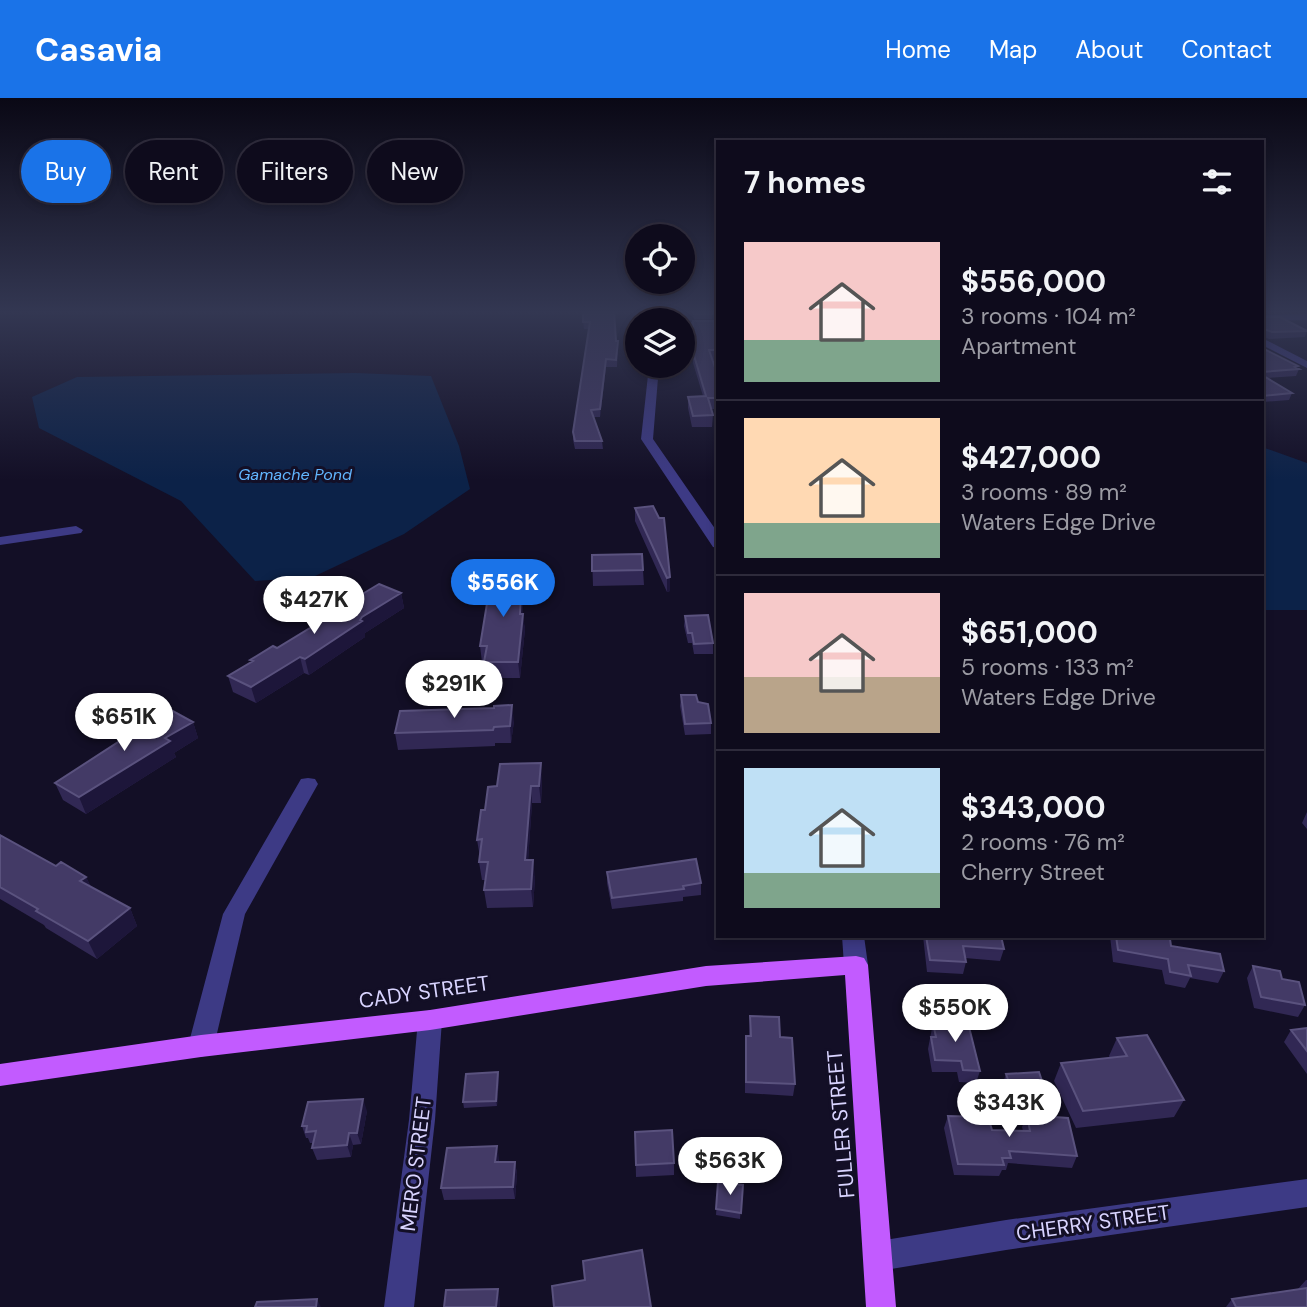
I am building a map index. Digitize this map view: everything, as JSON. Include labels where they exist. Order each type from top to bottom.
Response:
[{"type":"main road","name":"CADY STREET","points":[[0,1075],[201,1046],[429,1020],[706,976],[856,965]]},
{"type":"main road","name":"FULLER STREET","points":[[856,965],[881,1307]]},
{"type":"street","points":[[652,378],[648,409],[648,439],[716,541]]},
{"type":"street","points":[[0,541],[76,530]]},
{"type":"street","points":[[201,1046],[234,914],[308,784]]},
{"type":"street","name":"FULLER STREET","points":[[853,938],[856,965]]},
{"type":"street","name":"MERO STREET","points":[[399,1307],[422,1120],[429,1020]]},
{"type":"street","name":"CHERRY STREET","points":[[879,1256],[1006,1235],[1307,1194]]},
{"type":"water","name":"Gamache Pond","points":[[355,373],[431,376],[459,446],[470,489],[404,534],[313,577],[255,581],[181,501],[39,428],[32,397],[77,377]]},
{"type":"water","points":[[1264,448],[1307,463],[1307,610],[1264,610]]},
{"type":"building","points":[[583,367],[605,367],[600,409],[591,410],[602,441],[575,441],[573,432]]},
{"type":"building","points":[[698,367],[715,367],[716,398],[708,398],[713,415],[693,416],[688,397],[706,396]]},
{"type":"building","points":[[1264,367],[1299,369],[1264,372]]},
{"type":"building","points":[[1264,376],[1292,393],[1264,396]]},
{"type":"building","points":[[653,506],[659,518],[664,518],[670,577],[667,578],[635,508]]},
{"type":"building","points":[[642,554],[643,570],[592,571],[592,555]]},
{"type":"building","points":[[522,572],[520,614],[523,614],[518,662],[484,662],[487,646],[480,646],[492,573]]},
{"type":"building","points":[[379,584],[401,593],[362,617],[362,621],[305,659],[300,657],[251,687],[228,676],[273,646],[277,648],[341,609],[336,607]]},
{"type":"building","points":[[708,615],[713,643],[694,644],[692,633],[688,633],[685,616]]},
{"type":"building","points":[[681,695],[696,695],[698,702],[708,704],[711,723],[685,724]]},
{"type":"building","points":[[512,705],[510,726],[494,727],[493,730],[395,733],[400,711]]},
{"type":"building","points":[[169,709],[193,722],[165,738],[170,741],[79,797],[55,783]]},
{"type":"building","points":[[541,763],[539,786],[531,786],[525,860],[533,860],[531,889],[484,890],[488,862],[479,862],[482,839],[477,840],[481,810],[485,810],[488,787],[497,786],[500,764]]},
{"type":"building","points":[[0,835],[56,866],[61,862],[86,877],[80,881],[130,908],[88,941],[0,887]]},
{"type":"building","points":[[696,859],[701,883],[683,886],[684,889],[612,898],[607,872]]},
{"type":"building","points":[[926,938],[1001,938],[1004,949],[963,946],[966,962],[930,960]]},
{"type":"building","points":[[1116,938],[1170,939],[1171,946],[1220,954],[1224,971],[1188,965],[1191,976],[1170,972],[1168,959],[1118,950]]},
{"type":"building","points":[[1253,966],[1280,971],[1282,979],[1299,982],[1305,1005],[1261,997]]},
{"type":"building","points":[[966,1015],[980,1071],[963,1070],[961,1061],[935,1060],[931,1037],[936,1037],[933,1023],[954,1024],[953,1017]]},
{"type":"building","points":[[750,1016],[779,1017],[780,1037],[792,1038],[795,1084],[746,1082],[746,1036],[751,1036]]},
{"type":"building","points":[[1307,1028],[1307,1051],[1291,1030]]},
{"type":"building","points":[[1147,1035],[1184,1100],[1083,1111],[1061,1063],[1127,1056],[1117,1038]]},
{"type":"building","points":[[498,1072],[496,1101],[463,1102],[466,1074]]},
{"type":"building","points":[[1039,1072],[1045,1090],[1012,1091],[1006,1074]]},
{"type":"building","points":[[363,1099],[357,1133],[349,1133],[347,1145],[312,1148],[316,1131],[306,1132],[307,1126],[302,1126],[308,1102]]},
{"type":"building","points":[[1027,1115],[1068,1118],[1077,1156],[1009,1151],[1011,1158],[1002,1158],[1004,1165],[958,1164],[948,1116],[988,1117],[992,1130],[1030,1131]]},
{"type":"building","points":[[672,1130],[674,1163],[636,1165],[635,1132]]},
{"type":"building","points":[[497,1146],[495,1162],[515,1162],[513,1187],[441,1188],[447,1148]]},
{"type":"building","points":[[718,1182],[743,1185],[741,1213],[716,1209]]},
{"type":"building","points":[[642,1250],[651,1307],[554,1307],[552,1286],[585,1280],[583,1261]]},
{"type":"building","points":[[1307,1288],[1307,1307],[1236,1307],[1232,1299]]},
{"type":"building","points":[[498,1289],[496,1307],[444,1307],[446,1290]]},
{"type":"building","points":[[317,1299],[316,1307],[255,1307],[257,1302]]}]
